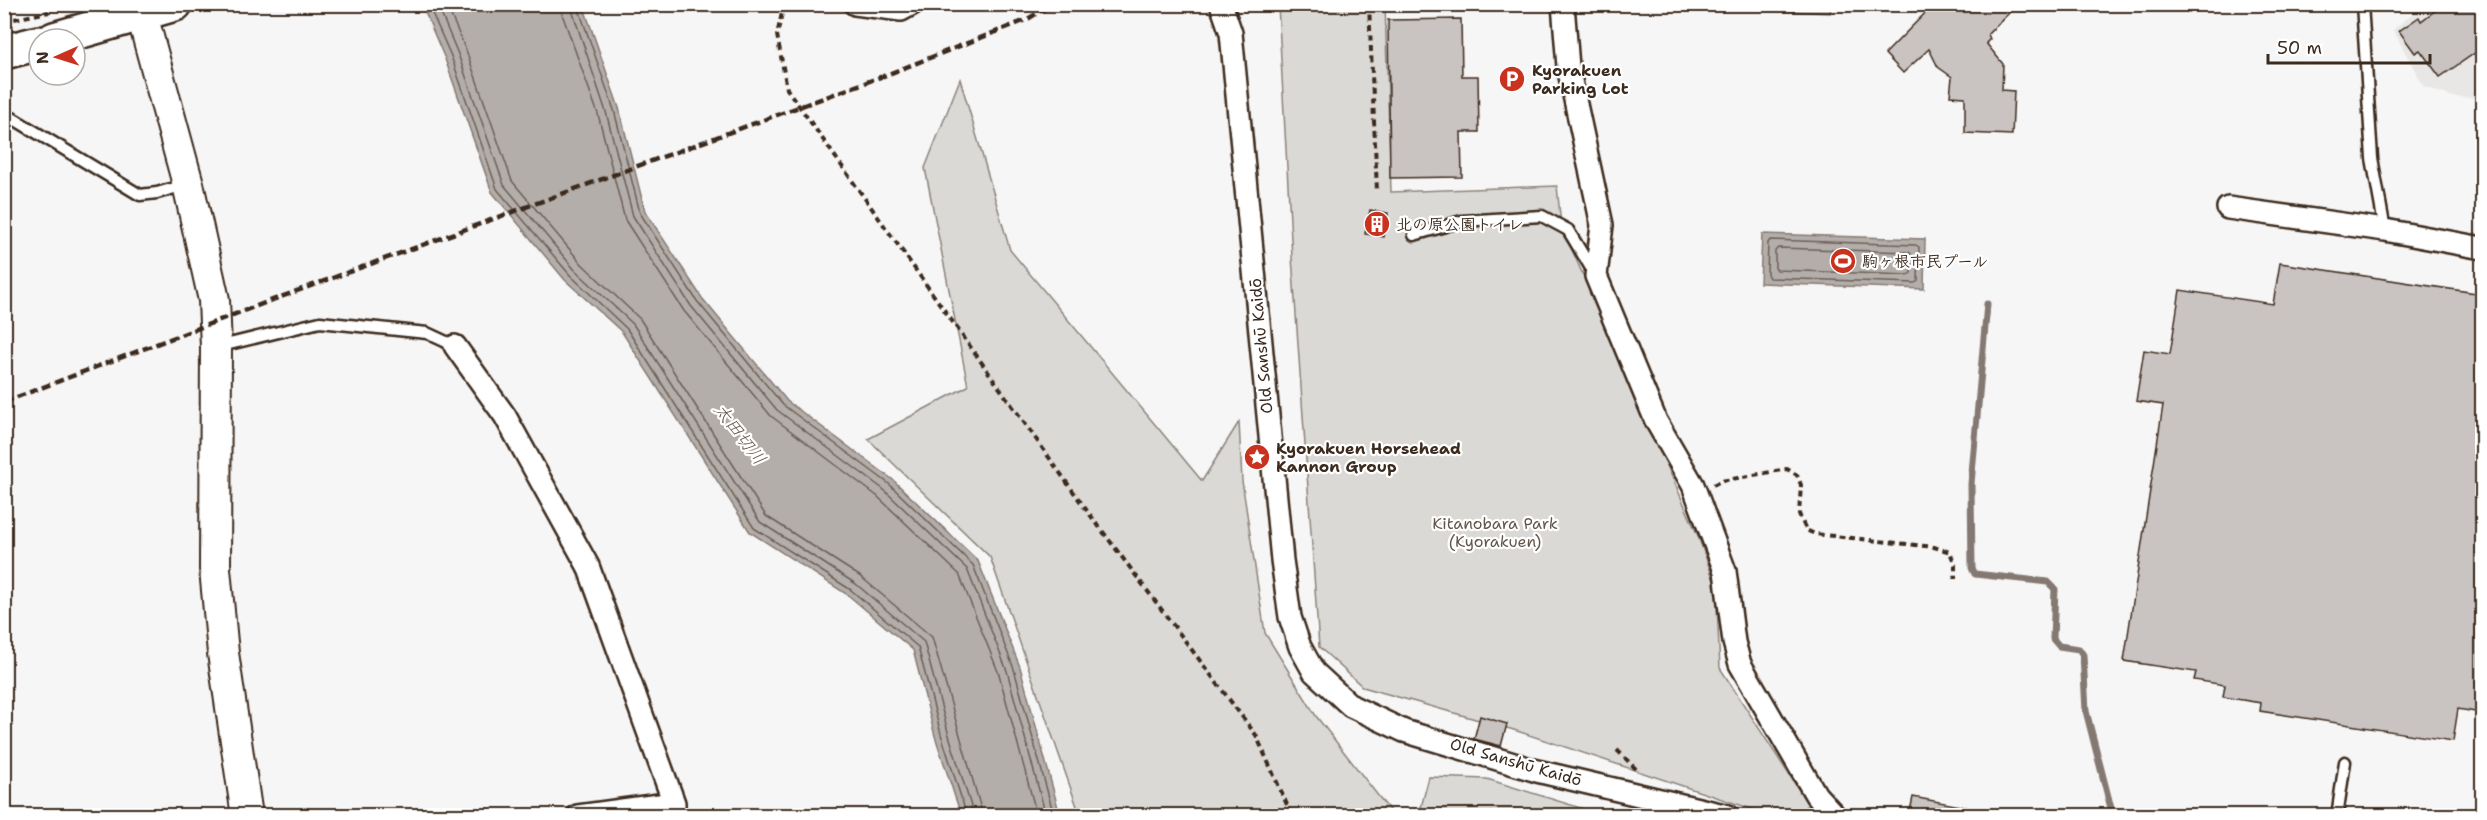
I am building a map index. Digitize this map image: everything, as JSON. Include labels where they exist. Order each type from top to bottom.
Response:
[{"type":"highway","points":[[87,27],[140,9],[176,4]]},
{"type":"highway","points":[[4,52],[27,46]]},
{"type":"street","points":[[855,4],[901,10],[912,4]]},
{"type":"street","name":"Old Sanshū Kaidō","points":[[1221,4],[1231,33],[1241,123],[1282,560],[1290,616],[1300,647],[1314,672],[1351,706],[1396,727],[1537,771],[1671,808],[1728,816]]},
{"type":"street","points":[[1563,4],[1568,67],[1602,225],[1596,276],[1656,421],[1696,494],[1725,571],[1734,642],[1740,664],[1816,795],[1835,816]]},
{"type":"street","points":[[140,9],[188,184],[214,300],[216,347],[215,569],[223,653],[247,816]]},
{"type":"street","points":[[2228,208],[2482,248]]},
{"type":"street","points":[[455,345],[505,416],[588,566],[674,809],[578,816]]},
{"type":"lane","points":[[2362,4],[2372,158],[2385,231]]},
{"type":"lane","points":[[4,113],[141,195],[188,184]]},
{"type":"lane","points":[[1414,236],[1462,221],[1542,216],[1568,230],[1596,276]]},
{"type":"lane","points":[[216,347],[320,322],[427,333],[455,345]]},
{"type":"lane","points":[[2337,816],[2345,762]]},
{"type":"path","points":[[784,4],[777,35],[787,89],[1085,508],[1256,735],[1292,816]]},
{"type":"path","points":[[1369,4],[1377,191]]},
{"type":"path","points":[[1696,494],[1721,481],[1787,469],[1797,475],[1801,485],[1799,514],[1806,530],[1815,534],[1942,549],[1950,552],[1955,565],[1955,579]]},
{"type":"path","points":[[1617,750],[1641,775]]},
{"type":"shaded area","points":[[2422,5],[2482,5],[2482,98],[2453,97],[2424,87],[2393,30]]},
{"type":"green space","points":[[1676,4],[1831,5],[1830,13],[1677,6]]},
{"type":"green space","name":"Kitanobara Park (Kyorakuen)","points":[[1278,5],[1385,5],[1391,192],[1557,186],[1561,225],[1698,536],[1716,586],[1720,668],[1808,804],[1797,815],[1770,815],[1514,730],[1363,687],[1319,647],[1292,257]]},
{"type":"green space","points":[[1385,5],[1466,5],[1465,10]]},
{"type":"green space","points":[[960,79],[1010,250],[1202,481],[1239,422],[1242,481],[1265,633],[1316,716],[1393,815],[1080,815],[990,557],[868,439],[968,386],[925,168]]},
{"type":"green space","points":[[1429,777],[1487,779],[1603,815],[1419,815]]},
{"type":"water","name":"太田切川","points":[[422,5],[583,5],[619,108],[645,211],[702,298],[787,401],[892,479],[978,561],[1020,667],[1060,815],[961,815],[935,736],[913,650],[848,595],[750,532],[622,332],[565,280],[492,192],[445,59]]},
{"type":"water","name":"駒ヶ根市民プール","points":[[1762,234],[1925,239],[1924,289],[1760,283]]},
{"type":"building","points":[[1934,4],[2018,4],[1988,34],[1990,39],[1986,43],[2003,64],[2002,90],[2014,91],[2012,135],[1965,133],[1965,97],[1950,96],[1952,77],[1938,67],[1929,49],[1903,73],[1885,54]]},
{"type":"building","points":[[2444,4],[2482,4],[2482,19],[2476,24],[2482,33],[2482,48],[2440,77],[2420,50],[2415,53],[2399,31],[2419,17],[2421,21]]},
{"type":"building","points":[[1461,19],[1462,76],[1478,76],[1479,132],[1461,132],[1462,177],[1390,178],[1388,20]]},
{"type":"building","name":"北の原公園トイレ","points":[[1370,210],[1388,213],[1384,237],[1365,234]]},
{"type":"building","points":[[2280,263],[2482,294],[2479,341],[2482,341],[2482,713],[2458,709],[2453,741],[2260,711],[2261,703],[2223,697],[2225,685],[2194,680],[2196,672],[2124,661],[2163,405],[2136,401],[2144,350],[2170,354],[2180,290],[2273,304]]},
{"type":"building","points":[[1480,716],[1507,724],[1501,746],[1474,739]]},
{"type":"building","points":[[1913,797],[1966,807],[1965,816],[1909,816]]},
{"type":"waterway","points":[[1987,304],[1971,484],[1972,568],[1975,574],[2048,582],[2055,589],[2053,639],[2059,646],[2079,649],[2083,655],[2086,711],[2113,816]]},
{"type":"railway","points":[[4,402],[267,302],[886,75],[1026,20],[1053,4]]},
{"type":"place","name":"Kyorakuen Parking Lot","points":[[1512,79]]},
{"type":"place","name":"北の原公園トイレ","points":[[1377,224]]},
{"type":"place","name":"駒ヶ根市民プール","points":[[1843,261]]},
{"type":"place","name":"Kyorakuen Horsehead Kannon Group","points":[[1257,457]]}]
